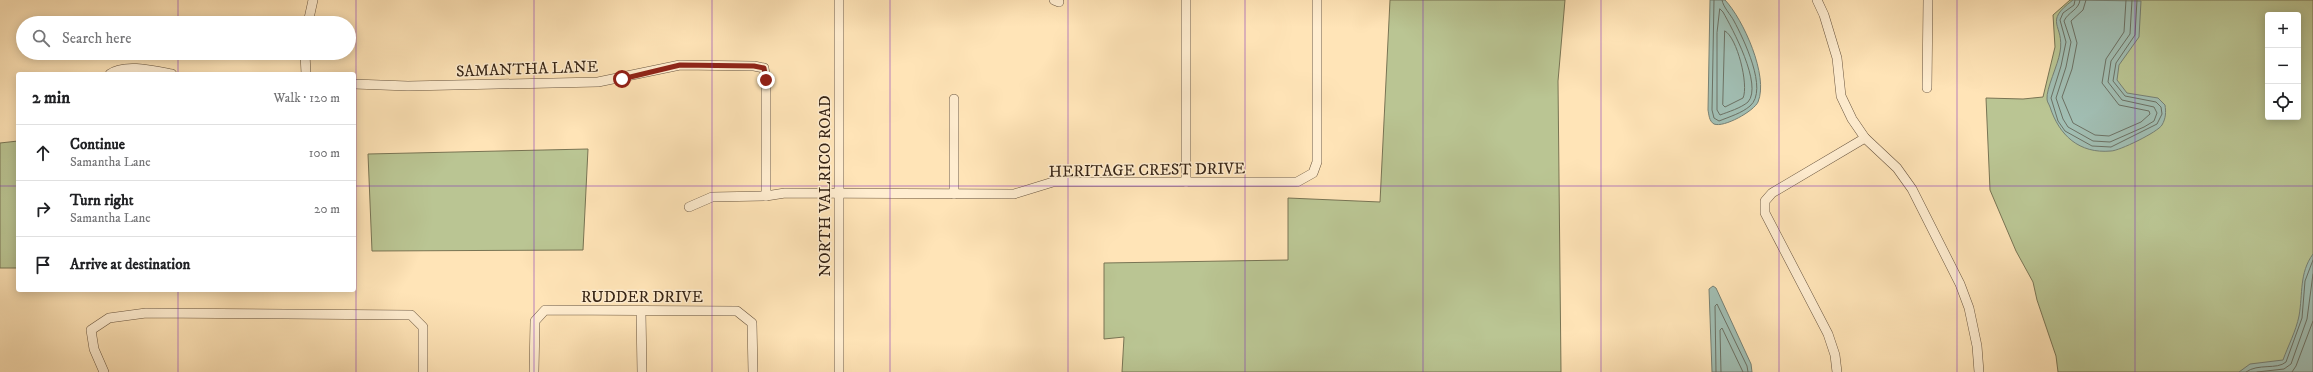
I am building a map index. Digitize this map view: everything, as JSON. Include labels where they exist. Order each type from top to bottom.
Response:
[{"type":"street","points":[[310,16],[313,0]]},
{"type":"street","name":"NORTH VALRICO ROAD","points":[[839,372],[840,0]]},
{"type":"street","points":[[1186,0],[1186,182]]},
{"type":"street","name":"HERITAGE CREST DRIVE","points":[[689,207],[712,197],[766,196],[785,193],[839,192],[1014,194],[1053,182],[1297,182],[1313,173],[1316,162],[1316,0]]},
{"type":"street","points":[[1817,0],[1824,15],[1837,58],[1841,96],[1852,119],[1865,138],[1897,168],[1912,189],[1960,284],[1969,308],[1977,346],[1979,372]]},
{"type":"street","points":[[1927,88],[1928,0]]},
{"type":"street","points":[[305,60],[306,72]]},
{"type":"street","name":"SAMANTHA LANE","points":[[356,84],[408,86],[598,82],[680,65],[754,66],[764,68],[766,80],[766,196]]},
{"type":"street","points":[[113,72],[130,69],[155,72]]},
{"type":"street","points":[[954,99],[954,194]]},
{"type":"street","points":[[1836,372],[1835,355],[1828,334],[1765,213],[1765,201],[1772,193],[1865,138]]},
{"type":"street","name":"RUDDER DRIVE","points":[[534,372],[535,321],[545,310],[641,312],[737,311],[752,323],[753,372]]},
{"type":"street","points":[[641,312],[642,372]]},
{"type":"street","points":[[104,372],[94,349],[91,330],[109,318],[146,313],[411,315],[423,326],[423,372]]},
{"type":"green space","points":[[1390,0],[1565,0],[1558,81],[1561,372],[1122,372],[1124,337],[1104,339],[1104,263],[1288,260],[1288,198],[1380,202]]},
{"type":"green space","points":[[2070,0],[2313,0],[2313,372],[2058,372],[2056,356],[2037,300],[2033,282],[2016,251],[1990,190],[1986,98],[2023,99],[2043,97],[2055,47],[2053,15]]},
{"type":"green space","points":[[16,141],[16,268],[0,268],[0,143]]},
{"type":"green space","points":[[588,149],[583,250],[372,251],[368,154]]},
{"type":"water","points":[[1710,0],[1725,0],[1732,9],[1739,20],[1752,48],[1760,78],[1760,91],[1758,102],[1755,106],[1738,118],[1719,125],[1714,124],[1711,121],[1708,110]]},
{"type":"water","points":[[2073,0],[2141,1],[2139,37],[2119,65],[2117,80],[2127,93],[2158,98],[2165,105],[2166,113],[2162,125],[2159,128],[2138,141],[2122,148],[2111,151],[2100,151],[2080,146],[2072,141],[2059,126],[2047,101],[2048,89],[2060,52],[2061,43],[2057,19],[2064,8]]},
{"type":"water","points":[[2313,254],[2313,372],[2239,372],[2250,364],[2283,360],[2298,322],[2303,276]]},
{"type":"water","points":[[1713,286],[1716,288],[1751,364],[1752,372],[1712,372],[1709,289]]},
{"type":"route","points":[[622,79],[680,65],[754,66],[764,68],[766,80]]}]
